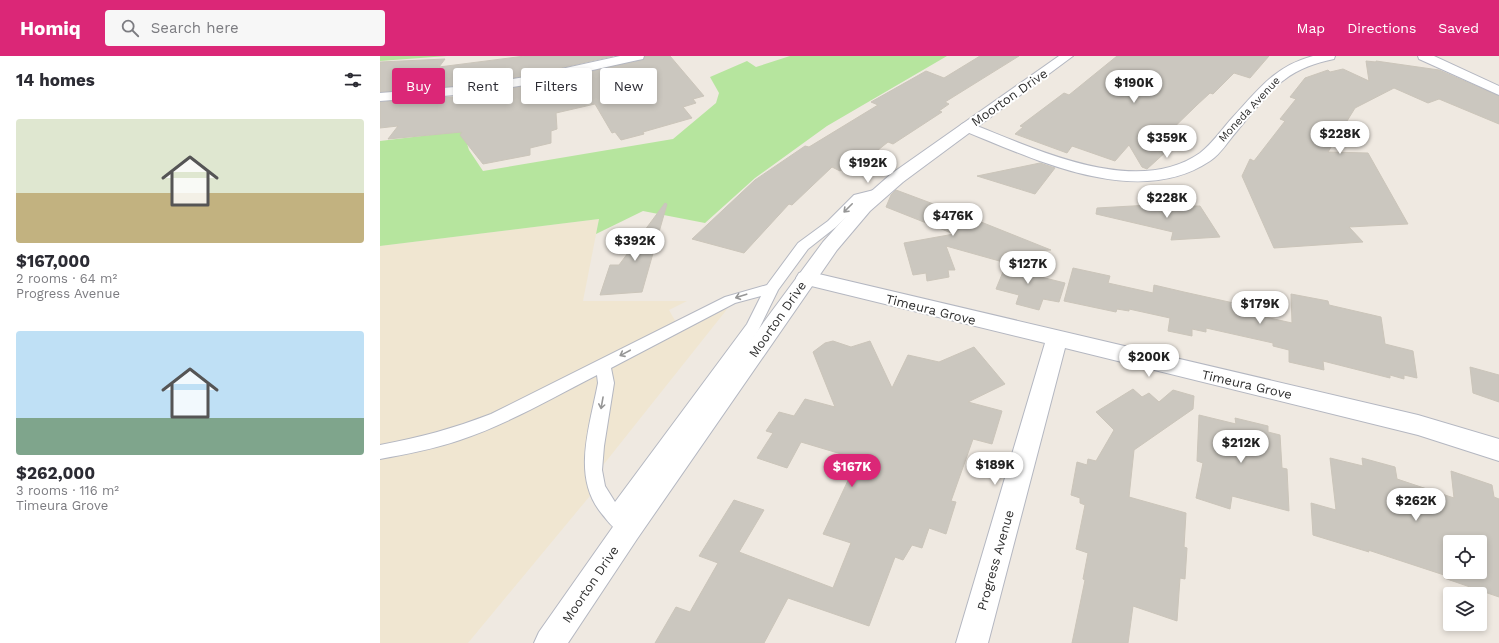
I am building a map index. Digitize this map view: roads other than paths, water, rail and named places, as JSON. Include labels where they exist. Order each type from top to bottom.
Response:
[{"type":"street","points":[[380,97],[468,90],[525,81],[638,56]]},
{"type":"street","name":"Moorton Drive","points":[[550,643],[621,523],[830,246],[864,207],[928,155],[1067,56]]},
{"type":"street","name":"Moneda Avenue","points":[[967,127],[1095,173],[1130,176],[1155,175],[1190,166],[1206,156],[1277,78],[1290,68],[1301,63],[1329,56]]},
{"type":"street","points":[[1424,56],[1499,91]]},
{"type":"street","name":"Timeura Grove","points":[[806,278],[1418,425],[1499,450]]},
{"type":"street","name":"Progress Avenue","points":[[972,643],[1057,339]]},
{"type":"lane","points":[[603,364],[606,383],[595,446],[593,470],[596,488],[604,503],[621,523],[753,327],[772,288],[803,246],[832,224],[858,198],[882,191]]},
{"type":"lane","points":[[380,452],[430,442],[458,434],[497,419],[730,300],[772,288]]}]
